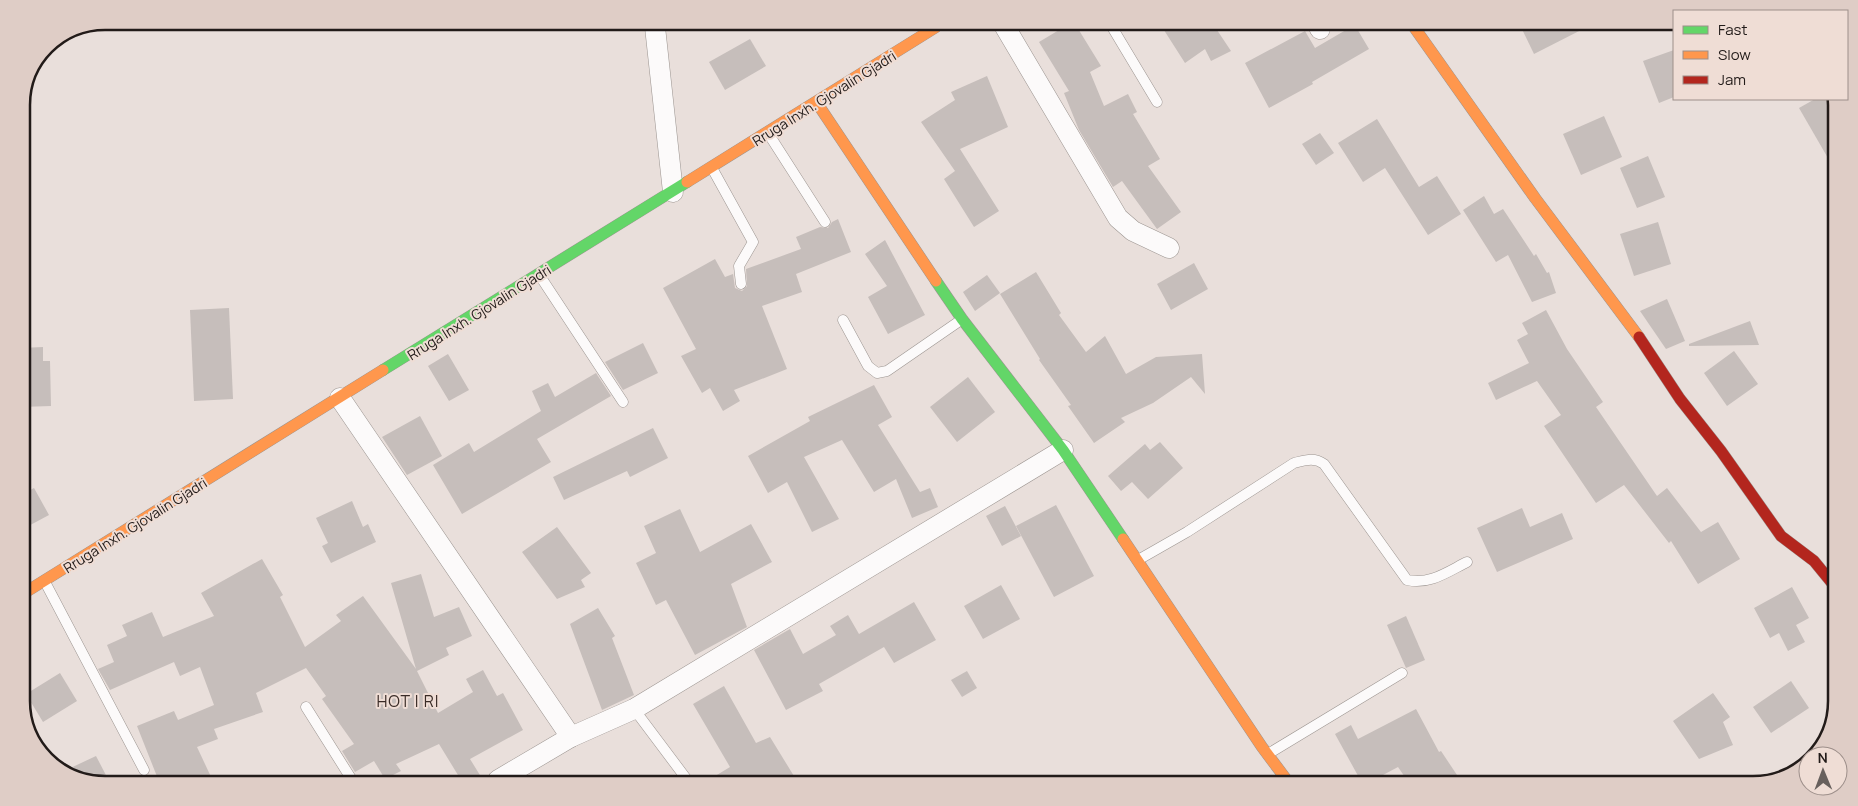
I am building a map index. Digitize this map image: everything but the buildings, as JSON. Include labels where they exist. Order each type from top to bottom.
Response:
[{"type":"street","points":[[655,30],[673,192]]},
{"type":"street","name":"Rruga Inxh. Gjovalin Gjadri","points":[[30,590],[817,104],[933,30]]},
{"type":"street","points":[[1006,30],[1118,218],[1133,231],[1169,248]]},
{"type":"street","points":[[1415,30],[1535,198],[1633,328],[1680,399],[1721,451],[1781,536],[1814,561],[1828,578]]},
{"type":"street","points":[[817,104],[962,319],[1063,450],[1284,776]]},
{"type":"street","points":[[340,398],[572,737]]},
{"type":"street","points":[[505,776],[572,737],[634,709],[1063,450]]},
{"type":"lane","points":[[1113,30],[1157,102]]},
{"type":"lane","points":[[768,133],[825,222]]},
{"type":"lane","points":[[712,168],[753,242],[739,266],[741,284]]},
{"type":"lane","points":[[539,275],[623,402]]},
{"type":"lane","points":[[844,320],[868,366],[877,373],[887,371],[962,319]]},
{"type":"lane","points":[[1138,560],[1187,532],[1294,463],[1308,459],[1318,459],[1324,464],[1407,580],[1420,583],[1431,580],[1467,562]]},
{"type":"lane","points":[[44,581],[144,770]]},
{"type":"lane","points":[[1267,754],[1402,673]]},
{"type":"lane","points":[[306,707],[349,776]]},
{"type":"lane","points":[[634,709],[684,776]]},
{"type":"traffic: fast","points":[[383,370],[687,182]]},
{"type":"traffic: fast","points":[[936,281],[962,319],[1063,450],[1123,539]]},
{"type":"traffic: slow","points":[[687,182],[931,30]]},
{"type":"traffic: slow","points":[[1416,30],[1535,198],[1639,337]]},
{"type":"traffic: slow","points":[[817,103],[936,281]]},
{"type":"traffic: slow","points":[[30,589],[383,370]]},
{"type":"traffic: slow","points":[[1123,539],[1262,747],[1284,776]]},
{"type":"traffic: jam","points":[[1639,337],[1680,399],[1721,451],[1781,536],[1814,561],[1828,578]]},
{"type":"district","name":"HOT I RI","points":[[408,701]]}]
